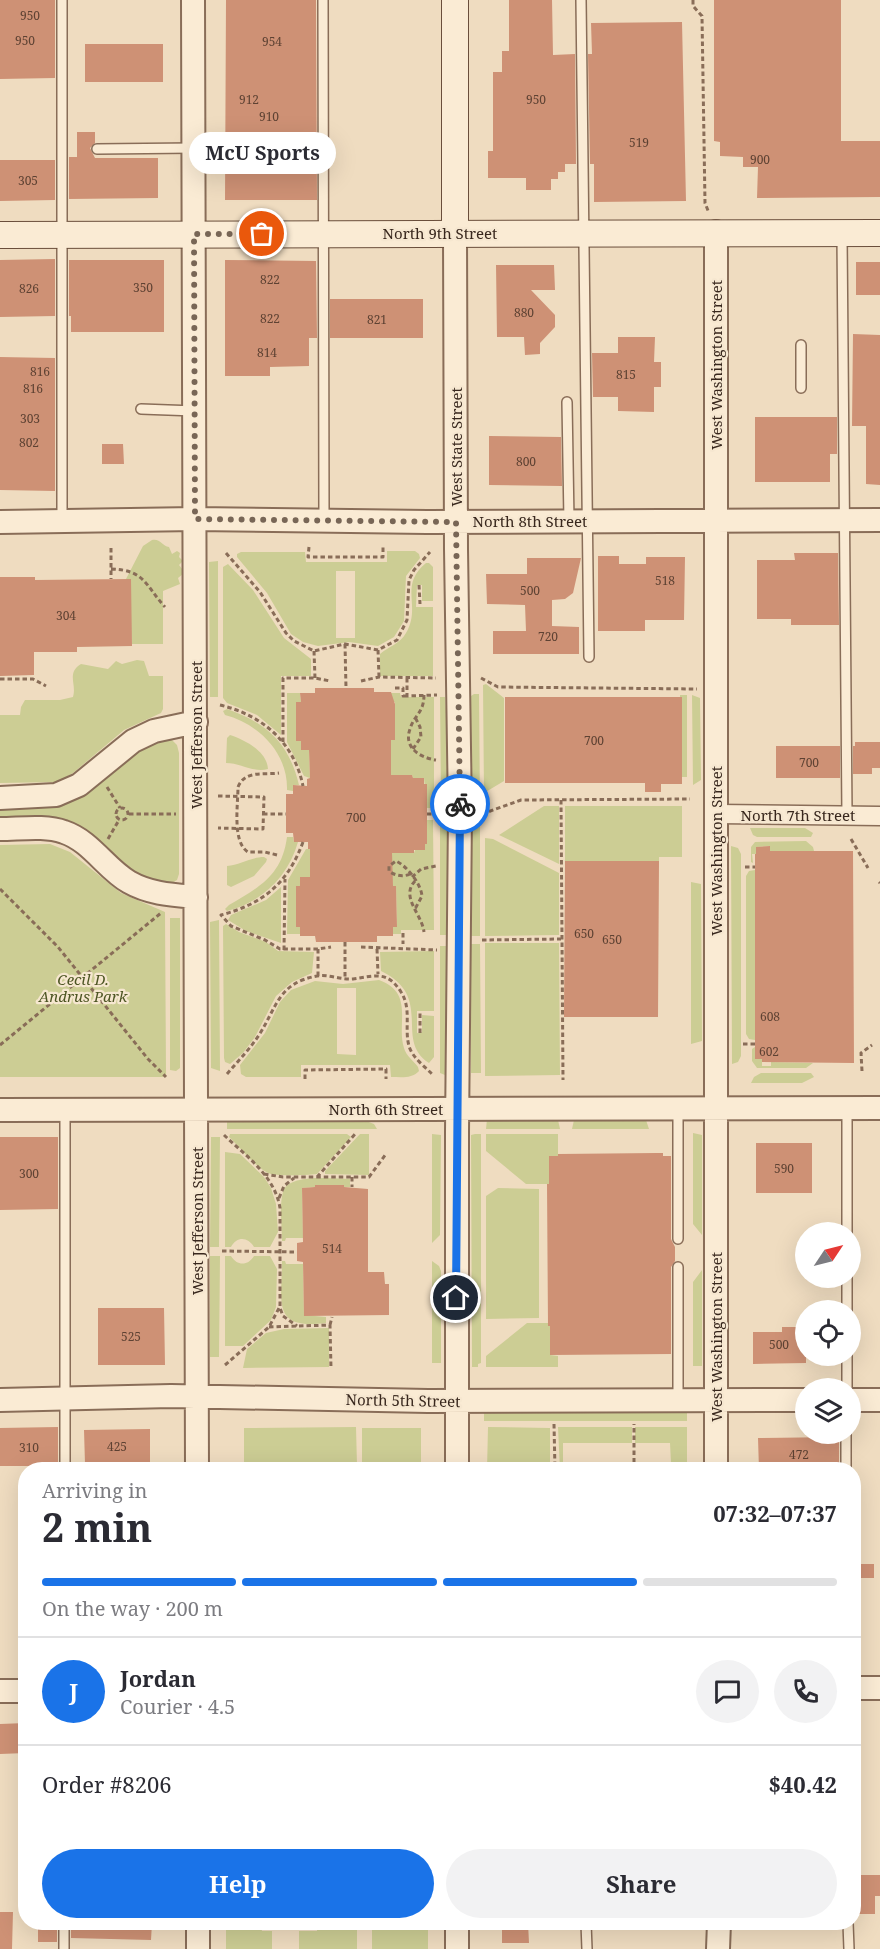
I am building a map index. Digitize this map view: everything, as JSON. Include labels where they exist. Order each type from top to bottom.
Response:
[{"type":"main road","name":"West State Street","points":[[455,0],[455,234]]},
{"type":"main road","name":"North 9th Street","points":[[0,235],[584,233],[713,224],[842,233],[880,233]]},
{"type":"street","name":"West Jefferson Street","points":[[193,0],[197,1462]]},
{"type":"street","name":"West Washington Street","points":[[713,224],[716,521],[716,1462]]},
{"type":"street","name":"West State Street","points":[[455,234],[460,813],[457,1462]]},
{"type":"street","name":"North 8th Street","points":[[0,522],[195,519],[456,522],[880,520]]},
{"type":"street","points":[[0,798],[56,795],[79,785],[133,741],[154,731],[195,722]]},
{"type":"street","name":"North 7th Street","points":[[716,814],[880,816]]},
{"type":"street","points":[[0,829],[49,829],[65,832],[99,855],[128,882],[150,892],[196,897]]},
{"type":"street","name":"North 6th Street","points":[[0,1110],[880,1108]]},
{"type":"street","name":"North 5th Street","points":[[0,1400],[197,1397],[456,1401],[795,1400]]},
{"type":"street","points":[[861,1400],[880,1400]]},
{"type":"street","points":[[861,1688],[880,1688]]},
{"type":"street","points":[[0,1691],[18,1691]]},
{"type":"street","points":[[198,1930],[198,1949]]},
{"type":"street","points":[[457,1930],[457,1949]]},
{"type":"street","points":[[718,1949],[719,1930]]},
{"type":"lane","points":[[62,0],[62,521]]},
{"type":"lane","points":[[323,0],[324,520]]},
{"type":"lane","points":[[578,521],[584,233],[581,0]]},
{"type":"lane","points":[[97,149],[194,148]]},
{"type":"lane","points":[[62,150],[75,150]]},
{"type":"lane","points":[[842,233],[847,815]]},
{"type":"lane","points":[[801,345],[801,388]]},
{"type":"lane","points":[[567,402],[589,657]]},
{"type":"lane","points":[[141,409],[195,411]]},
{"type":"lane","points":[[678,1108],[678,1239]]},
{"type":"lane","points":[[847,1108],[847,1222]]},
{"type":"lane","points":[[65,1110],[65,1462]]},
{"type":"lane","points":[[678,1267],[678,1400]]},
{"type":"lane","points":[[846,1444],[846,1462]]},
{"type":"lane","points":[[64,1930],[64,1949]]},
{"type":"lane","points":[[586,1930],[587,1949]]},
{"type":"lane","points":[[848,1930],[849,1949]]},
{"type":"path","points":[[693,0],[693,6],[702,16],[705,203],[713,224]]},
{"type":"path","points":[[309,547],[309,557],[383,557],[383,546]]},
{"type":"path","points":[[111,548],[111,579]]},
{"type":"path","points":[[226,553],[260,592],[286,633],[294,641],[314,651],[345,644],[378,650],[397,640],[404,629],[409,612],[409,580],[414,570],[430,552]]},
{"type":"path","points":[[346,557],[346,562]]},
{"type":"path","points":[[111,569],[126,570],[140,575],[165,607]]},
{"type":"path","points":[[419,585],[420,604]]},
{"type":"path","points":[[345,644],[346,688]]},
{"type":"path","points":[[378,650],[379,677]]},
{"type":"path","points":[[314,651],[315,678]]},
{"type":"path","points":[[361,681],[379,677],[436,678]]},
{"type":"path","points":[[284,743],[283,678],[315,678],[330,681]]},
{"type":"path","points":[[406,678],[407,696]]},
{"type":"path","points":[[481,678],[498,687],[701,689],[716,687]]},
{"type":"path","points":[[0,679],[33,679],[46,687]]},
{"type":"path","points":[[395,688],[403,688],[402,696],[437,695]]},
{"type":"path","points":[[424,695],[423,707],[409,730],[408,736],[413,749],[422,757],[436,760]]},
{"type":"path","points":[[220,705],[239,709],[271,728],[284,743],[298,770],[303,786]]},
{"type":"path","points":[[413,749],[421,737],[416,719]]},
{"type":"path","points":[[278,855],[248,852],[239,842],[238,787],[244,776],[279,773]]},
{"type":"path","points":[[107,787],[120,808],[126,809],[129,814]]},
{"type":"path","points":[[218,796],[264,797],[263,829],[218,828]]},
{"type":"path","points":[[482,814],[521,800],[690,799]]},
{"type":"path","points":[[561,800],[563,1080]]},
{"type":"path","points":[[119,819],[116,813],[120,808]]},
{"type":"path","points":[[427,813],[436,813]]},
{"type":"path","points":[[129,814],[196,814]]},
{"type":"path","points":[[119,819],[125,820],[129,814]]},
{"type":"path","points":[[263,814],[286,814]]},
{"type":"path","points":[[110,835],[119,819]]},
{"type":"path","points":[[851,839],[868,868]]},
{"type":"path","points":[[303,842],[285,879],[265,897],[246,907],[221,915],[226,922],[241,931],[266,940],[284,950],[318,950],[332,947]]},
{"type":"path","points":[[412,877],[392,873],[389,871],[389,866],[396,861],[399,862],[412,877],[422,892],[420,902],[415,909]]},
{"type":"path","points":[[424,932],[422,921],[409,893],[412,877],[421,868],[436,866]]},
{"type":"path","points":[[745,867],[754,867]]},
{"type":"path","points":[[284,950],[285,879]]},
{"type":"path","points":[[0,889],[53,942],[148,1059],[166,1077]]},
{"type":"path","points":[[0,1045],[166,909]]},
{"type":"path","points":[[403,933],[403,944]]},
{"type":"path","points":[[482,940],[562,939]]},
{"type":"path","points":[[345,942],[345,979]]},
{"type":"path","points":[[361,947],[437,950]]},
{"type":"path","points":[[377,949],[378,975]]},
{"type":"path","points":[[318,950],[318,976]]},
{"type":"path","points":[[227,1074],[260,1034],[279,997],[296,984],[318,976],[345,979],[378,975],[392,982],[404,997],[408,1014],[409,1045],[416,1058],[432,1074]]},
{"type":"path","points":[[420,1013],[420,1033]]},
{"type":"path","points":[[743,1044],[755,1044]]},
{"type":"path","points":[[862,1071],[861,1053],[872,1045]]},
{"type":"path","points":[[345,1070],[346,1065]]},
{"type":"path","points":[[305,1080],[305,1070],[386,1069],[386,1079]]},
{"type":"path","points":[[317,1177],[356,1133]]},
{"type":"path","points":[[224,1135],[264,1173],[273,1186],[279,1202]]},
{"type":"path","points":[[264,1173],[277,1177],[369,1177],[386,1154]]},
{"type":"path","points":[[225,1365],[269,1327],[275,1318],[279,1303],[279,1202],[284,1186],[296,1177]]},
{"type":"path","points":[[352,1177],[352,1187]]},
{"type":"path","points":[[222,1251],[297,1252]]},
{"type":"path","points":[[279,1303],[283,1316],[297,1326]]},
{"type":"path","points":[[331,1369],[330,1326],[332,1317]]},
{"type":"path","points":[[269,1327],[330,1326]]},
{"type":"path","points":[[554,1424],[555,1462]]},
{"type":"path","points":[[634,1424],[634,1462]]},
{"type":"green space","points":[[152,540],[157,540],[169,547],[172,554],[177,551],[180,553],[179,557],[183,561],[179,565],[183,574],[178,578],[180,584],[163,591],[163,644],[132,644],[126,579],[143,546]]},
{"type":"green space","points":[[387,551],[415,551],[420,558],[406,576],[404,621],[394,637],[378,646],[349,642],[318,646],[303,642],[291,634],[267,593],[237,557],[237,554],[241,552],[305,552],[306,562],[387,562]],"holes":[[[336,571],[355,571],[355,638],[336,638]]]},
{"type":"green space","points":[[218,561],[218,697],[210,697],[209,562]]},
{"type":"green space","points":[[426,563],[433,567],[433,601],[422,601],[422,585],[417,585],[416,607],[433,607],[433,676],[380,676],[380,654],[404,637],[412,614],[413,580]]},
{"type":"green space","points":[[228,564],[253,590],[284,638],[311,659],[311,676],[281,676],[281,735],[257,715],[227,703],[223,698],[223,567]]},
{"type":"green space","points":[[137,660],[144,661],[149,676],[163,676],[161,713],[124,730],[73,773],[58,782],[0,783],[0,715],[20,715],[25,700],[60,700],[73,697],[73,675],[81,664],[108,669],[116,661],[122,664]]},
{"type":"green space","points":[[486,684],[504,698],[504,781],[484,793],[483,685]]},
{"type":"green space","points":[[287,693],[300,693],[301,702],[296,702],[296,741],[301,741],[301,750],[309,750],[310,778],[304,776],[287,742]]},
{"type":"green space","points":[[391,693],[400,693],[401,697],[434,697],[434,808],[427,808],[424,778],[413,778],[412,775],[389,775],[391,740],[395,740],[395,702],[391,702]]},
{"type":"green space","points":[[479,694],[480,808],[471,808],[471,696]]},
{"type":"green space","points":[[680,695],[687,695],[687,777],[679,777]]},
{"type":"green space","points":[[692,695],[700,698],[701,780],[693,785]]},
{"type":"green space","points":[[440,697],[445,697],[449,750],[449,804],[441,801]]},
{"type":"green space","points":[[227,709],[265,728],[282,746],[295,770],[299,785],[293,785],[293,791],[287,790],[283,764],[269,742],[249,725],[225,715],[223,711]]},
{"type":"green space","points":[[230,735],[248,743],[259,752],[264,757],[268,769],[257,770],[226,763],[227,738]]},
{"type":"green space","points":[[171,739],[177,745],[179,753],[179,874],[177,880],[168,885],[147,882],[101,850],[0,824],[0,804],[52,805],[146,742]]},
{"type":"green space","points":[[544,806],[559,806],[559,864],[499,835]]},
{"type":"green space","points":[[565,806],[682,806],[682,857],[659,857],[659,861],[565,861]]},
{"type":"green space","points":[[471,818],[480,818],[480,936],[471,936]]},
{"type":"green space","points":[[427,820],[433,820],[434,930],[401,930],[401,934],[393,934],[393,927],[397,927],[396,886],[393,886],[388,853],[414,853]]},
{"type":"green space","points":[[449,823],[449,935],[440,935],[440,826]]},
{"type":"green space","points":[[750,828],[805,828],[813,833],[811,837],[757,837],[753,835]]},
{"type":"green space","points":[[287,837],[293,837],[294,842],[298,842],[294,855],[280,877],[262,894],[240,907],[227,911],[225,909],[229,905],[268,879],[280,861]]},
{"type":"green space","points":[[485,838],[493,839],[559,873],[559,935],[485,936]]},
{"type":"green space","points":[[806,841],[814,851],[770,851],[770,846],[757,847],[756,854],[752,854],[753,863],[751,862],[751,847],[755,842]]},
{"type":"green space","name":"Cecil D. Andrus Park","points":[[50,844],[70,852],[121,893],[165,912],[166,1074],[163,1077],[0,1077],[0,845]]},
{"type":"green space","points":[[731,846],[738,848],[741,854],[741,1056],[738,1062],[732,1064]]},
{"type":"green space","points":[[306,849],[310,849],[310,877],[300,877],[300,886],[296,886],[296,926],[300,927],[300,934],[287,934],[288,880]]},
{"type":"green space","points":[[264,857],[267,859],[266,862],[254,876],[231,887],[227,885],[227,866]]},
{"type":"green space","points":[[755,870],[755,1040],[749,1039],[746,1034],[746,876],[749,871]]},
{"type":"green space","points":[[691,882],[701,884],[702,1041],[691,1044]]},
{"type":"green space","points":[[281,887],[281,943],[246,931],[228,920],[231,915],[266,900]]},
{"type":"green space","points":[[170,918],[180,918],[180,1068],[176,1071],[170,1070]]},
{"type":"green space","points":[[219,920],[220,1071],[211,1068],[210,922]]},
{"type":"green space","points":[[226,924],[239,932],[266,942],[278,951],[314,952],[312,973],[292,982],[276,996],[255,1037],[243,1053],[230,1064],[225,1062],[224,1058],[223,926]]},
{"type":"green space","points":[[485,943],[559,943],[560,1075],[485,1076]]},
{"type":"green space","points":[[471,944],[480,944],[481,1073],[471,1073]]},
{"type":"green space","points":[[440,946],[449,946],[449,1010],[445,1075],[440,1073]]},
{"type":"green space","points":[[434,951],[434,1011],[417,1011],[417,1033],[422,1032],[422,1015],[434,1016],[434,1057],[429,1063],[419,1054],[414,1043],[410,1005],[406,993],[397,981],[381,971],[380,952]]},
{"type":"green space","points":[[379,980],[397,993],[401,1001],[404,1048],[418,1067],[419,1071],[416,1074],[391,1077],[390,1065],[301,1065],[301,1077],[246,1077],[241,1074],[240,1065],[265,1033],[280,1002],[291,990],[315,981],[343,984]],"holes":[[[337,988],[356,988],[356,1055],[337,1054]]]},
{"type":"green space","points":[[755,1047],[755,1058],[762,1059],[762,1066],[771,1066],[771,1062],[813,1063],[806,1068],[757,1068],[752,1061],[752,1049]]},
{"type":"green space","points":[[761,1073],[811,1073],[814,1077],[802,1083],[751,1083],[754,1077]]},
{"type":"green space","points":[[487,1119],[558,1120],[560,1129],[486,1129]]},
{"type":"green space","points":[[227,1120],[366,1121],[374,1124],[377,1129],[227,1129]]},
{"type":"green space","points":[[574,1120],[646,1120],[649,1129],[572,1129]]},
{"type":"green space","points":[[693,1133],[702,1135],[702,1235],[693,1224]]},
{"type":"green space","points":[[230,1134],[347,1134],[351,1137],[317,1174],[285,1175],[272,1174],[263,1170],[229,1137]]},
{"type":"green space","points":[[360,1134],[369,1134],[369,1175],[325,1174],[325,1171]]},
{"type":"green space","points":[[432,1134],[441,1135],[440,1235],[432,1243]]},
{"type":"green space","points":[[481,1134],[481,1363],[478,1367],[472,1367],[471,1135]]},
{"type":"green space","points":[[486,1134],[558,1134],[558,1156],[549,1184],[526,1184],[486,1151]]},
{"type":"green space","points":[[211,1137],[220,1137],[219,1247],[210,1247]]},
{"type":"green space","points":[[225,1152],[240,1154],[264,1177],[271,1188],[276,1204],[278,1232],[270,1247],[254,1247],[249,1241],[243,1239],[233,1243],[231,1247],[225,1247]]},
{"type":"green space","points":[[312,1178],[350,1179],[350,1187],[315,1185],[315,1187],[302,1188],[303,1238],[286,1238],[282,1241],[281,1203],[287,1186],[293,1182]]},
{"type":"green space","points":[[498,1188],[539,1189],[539,1318],[486,1319],[486,1196]]},
{"type":"green space","points":[[210,1256],[220,1256],[219,1357],[210,1357]]},
{"type":"green space","points":[[225,1256],[231,1256],[236,1262],[242,1264],[249,1262],[254,1256],[270,1256],[277,1269],[276,1307],[271,1320],[243,1346],[225,1346]]},
{"type":"green space","points":[[282,1261],[286,1264],[303,1264],[304,1315],[326,1317],[326,1323],[296,1322],[283,1310]]},
{"type":"green space","points":[[432,1261],[439,1266],[441,1271],[441,1363],[432,1363]]},
{"type":"green space","points":[[702,1270],[702,1366],[693,1366],[693,1282]]},
{"type":"green space","points":[[527,1323],[548,1323],[550,1326],[550,1355],[558,1356],[558,1367],[486,1367],[486,1356]]},
{"type":"green space","points":[[329,1328],[329,1367],[243,1368],[247,1349],[266,1333],[284,1329]]},
{"type":"green space","points":[[484,1412],[687,1412],[687,1421],[484,1421]]},
{"type":"green space","points":[[356,1427],[357,1462],[244,1462],[244,1428]]},
{"type":"green space","points":[[488,1427],[550,1428],[550,1462],[487,1462]]},
{"type":"green space","points":[[558,1427],[632,1427],[632,1443],[563,1443],[563,1462],[560,1462]]},
{"type":"green space","points":[[635,1427],[687,1427],[687,1462],[671,1462],[670,1443],[635,1443]]},
{"type":"green space","points":[[362,1428],[421,1428],[421,1462],[362,1462]]},
{"type":"green space","points":[[226,1930],[272,1931],[272,1949],[226,1949]]},
{"type":"green space","points":[[357,1930],[357,1949],[299,1949],[299,1931]]},
{"type":"green space","points":[[372,1930],[428,1930],[428,1949],[372,1949]]},
{"type":"building","points":[[0,0],[55,0],[55,78],[0,79]]},
{"type":"building","points":[[226,0],[316,0],[317,200],[225,200]]},
{"type":"building","points":[[509,0],[552,0],[553,55],[575,54],[576,164],[565,164],[565,172],[558,172],[558,179],[551,179],[551,190],[526,190],[526,178],[488,178],[488,151],[493,151],[493,72],[502,72],[502,51],[509,51]]},
{"type":"building","points":[[714,0],[841,0],[841,141],[880,141],[880,197],[757,198],[758,167],[743,167],[743,157],[720,156],[720,142],[714,141]]},
{"type":"building","points":[[682,22],[686,201],[594,202],[594,164],[590,164],[588,54],[592,54],[591,23]]},
{"type":"building","points":[[85,44],[163,44],[163,82],[85,82]]},
{"type":"building","points":[[77,132],[95,132],[95,143],[90,148],[95,158],[158,158],[158,198],[69,199],[69,157],[77,157]]},
{"type":"building","points":[[0,160],[55,160],[55,200],[0,201]]},
{"type":"building","points":[[55,259],[55,316],[0,317],[0,260]]},
{"type":"building","points":[[69,260],[164,260],[164,332],[71,332]]},
{"type":"building","points":[[225,260],[316,261],[317,338],[309,338],[309,366],[270,367],[270,376],[225,376]]},
{"type":"building","points":[[856,262],[880,262],[880,295],[856,295]]},
{"type":"building","points":[[496,265],[554,265],[555,290],[531,290],[555,315],[555,327],[540,343],[540,354],[525,355],[524,337],[497,337]]},
{"type":"building","points":[[330,299],[423,299],[423,338],[330,338]]},
{"type":"building","points":[[853,334],[880,335],[880,485],[866,484],[866,426],[852,426]]},
{"type":"building","points":[[618,337],[655,337],[654,362],[661,362],[661,387],[654,387],[654,412],[618,411],[618,397],[593,397],[592,353],[618,353]]},
{"type":"building","points":[[0,357],[55,358],[55,491],[0,490]]},
{"type":"building","points":[[755,417],[837,417],[837,454],[830,454],[830,482],[755,482]]},
{"type":"building","points":[[489,436],[561,437],[562,486],[489,485]]},
{"type":"building","points":[[102,444],[123,444],[124,464],[102,464]]},
{"type":"building","points":[[794,553],[838,553],[839,625],[791,625],[791,619],[757,619],[757,560],[795,560]]},
{"type":"building","points":[[598,556],[619,556],[619,564],[646,564],[646,557],[685,557],[684,620],[645,620],[645,631],[598,631]]},
{"type":"building","points":[[527,558],[581,558],[573,593],[565,599],[552,600],[552,626],[579,627],[579,654],[493,654],[493,631],[526,631],[525,605],[487,604],[486,574],[527,574]]},
{"type":"building","points":[[0,577],[35,577],[35,580],[131,579],[132,646],[77,647],[77,652],[34,652],[34,675],[0,676]]},
{"type":"building","points":[[315,688],[374,688],[374,692],[391,692],[395,704],[395,740],[391,740],[391,775],[412,775],[413,778],[424,778],[424,784],[427,784],[427,844],[425,844],[425,850],[414,850],[414,853],[392,853],[397,927],[393,927],[393,936],[377,936],[377,942],[316,942],[315,936],[300,936],[300,927],[296,927],[296,886],[300,886],[300,877],[310,877],[310,849],[308,849],[308,842],[294,842],[293,833],[286,833],[286,794],[293,794],[293,785],[307,786],[307,779],[310,778],[309,750],[301,750],[301,741],[296,741],[296,702],[301,702],[300,693],[315,693]]},
{"type":"building","points":[[505,697],[682,697],[682,784],[661,784],[661,792],[645,792],[645,783],[505,783]]},
{"type":"building","points":[[855,742],[880,742],[880,768],[872,768],[872,774],[853,774]]},
{"type":"building","points":[[776,746],[840,746],[840,778],[776,778]]},
{"type":"building","points":[[770,846],[770,851],[853,851],[854,1063],[762,1062],[762,1059],[755,1059],[755,854],[756,847]]},
{"type":"building","points":[[565,861],[659,861],[658,1017],[564,1017]]},
{"type":"building","points":[[0,1137],[58,1137],[58,1209],[0,1210]]},
{"type":"building","points":[[756,1143],[812,1143],[812,1193],[756,1193]]},
{"type":"building","points":[[663,1153],[663,1156],[671,1156],[671,1239],[675,1247],[675,1261],[671,1267],[671,1354],[550,1355],[547,1184],[549,1184],[549,1156]]},
{"type":"building","points":[[315,1185],[344,1185],[344,1187],[368,1189],[368,1272],[384,1272],[385,1284],[389,1284],[389,1315],[304,1316],[303,1262],[297,1261],[297,1243],[303,1242],[302,1188],[315,1187]]},
{"type":"building","points":[[98,1308],[164,1308],[165,1365],[98,1365]]},
{"type":"building","points":[[782,1327],[795,1327],[795,1363],[753,1364],[753,1332],[782,1332]]},
{"type":"building","points":[[58,1427],[58,1462],[18,1462],[18,1466],[0,1466],[0,1428]]},
{"type":"building","points":[[150,1429],[150,1462],[85,1462],[84,1430]]},
{"type":"building","points":[[758,1438],[795,1438],[795,1444],[839,1444],[839,1462],[759,1462]]},
{"type":"building","points":[[861,1564],[874,1564],[874,1578],[861,1578]]},
{"type":"building","points":[[18,1723],[18,1753],[0,1754],[0,1724]]},
{"type":"building","points":[[861,1875],[880,1875],[880,1896],[875,1896],[875,1914],[861,1914]]},
{"type":"building","points":[[0,1912],[13,1912],[12,1949],[0,1949]]},
{"type":"building","points":[[38,1930],[57,1930],[57,1942],[38,1942]]},
{"type":"building","points":[[71,1930],[152,1930],[151,1940],[71,1938]]},
{"type":"building","points":[[502,1930],[528,1930],[529,1943],[502,1943]]},
{"type":"way so far","points":[[262,234],[194,234],[195,519],[456,522],[460,804]]},
{"type":"place","name":"McU Sports","points":[[262,234]]},
{"type":"route","points":[[456,1298],[460,804]]}]
